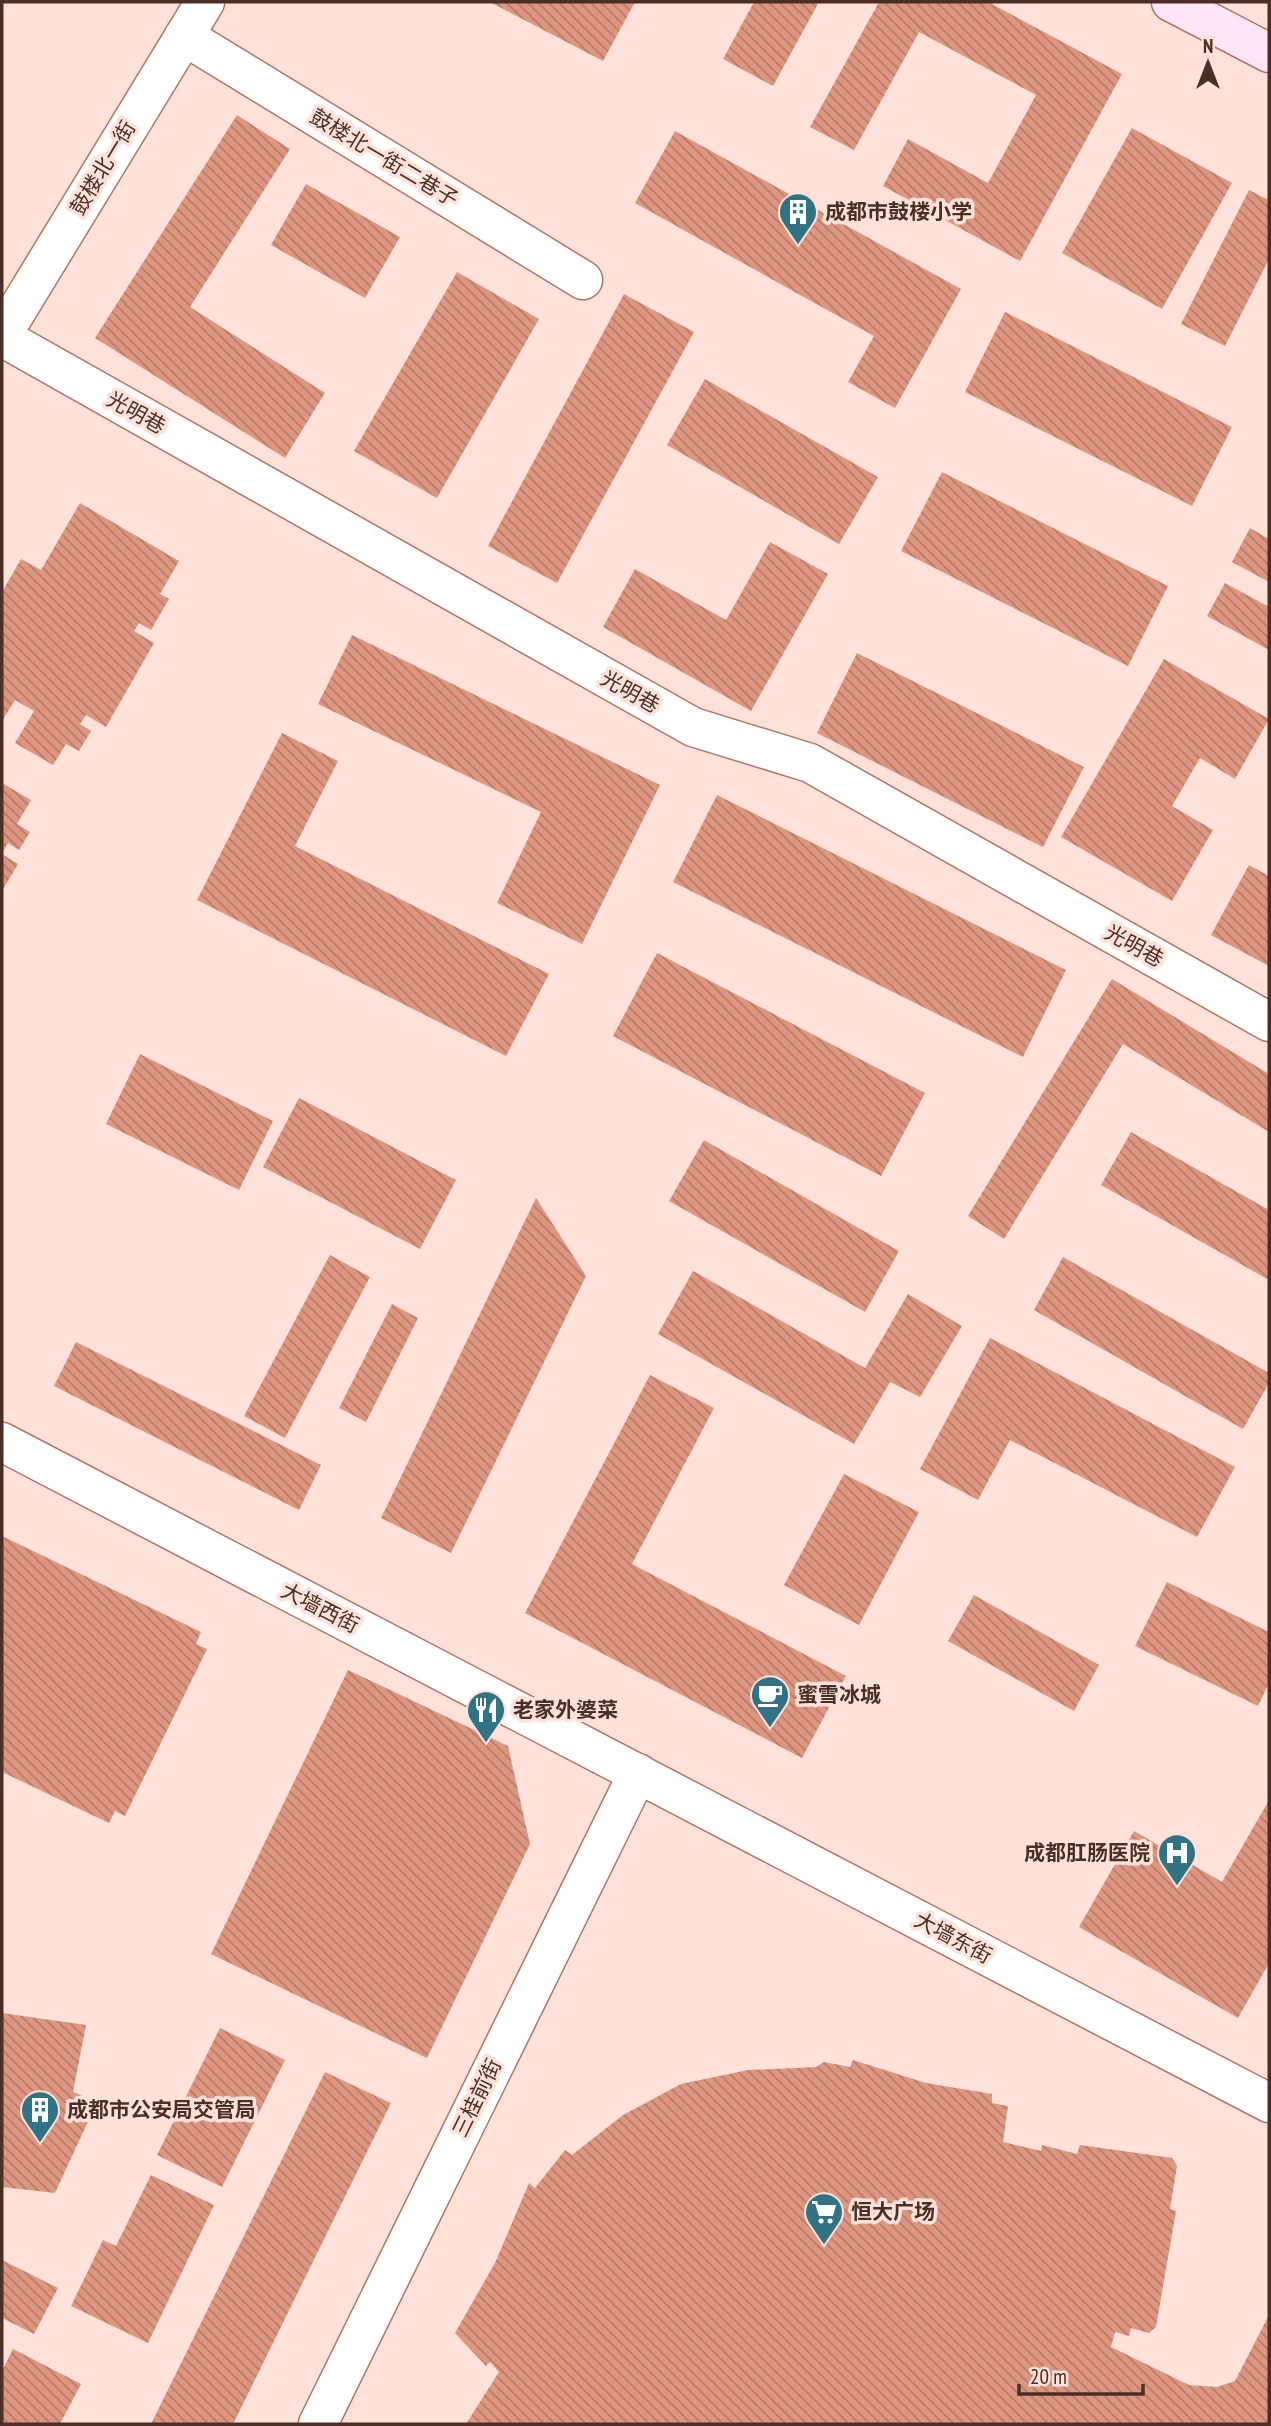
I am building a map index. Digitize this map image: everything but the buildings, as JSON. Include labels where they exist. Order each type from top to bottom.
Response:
[{"type":"street","name":"鼓楼北一街","points":[[2,336],[205,2]]},
{"type":"street","points":[[1171,2],[1269,53]]},
{"type":"street","name":"鼓楼北一街二巷子","points":[[184,36],[583,280]]},
{"type":"street","name":"光明巷","points":[[2,336],[693,727],[810,763],[1269,1022]]},
{"type":"street","name":"大墙西街","points":[[2,1442],[638,1773]]},
{"type":"street","name":"大墙东街","points":[[638,1773],[1265,2089]]},
{"type":"street","name":"三桂前街","points":[[318,2424],[638,1773]]},
{"type":"place","name":"成都市鼓楼小学","points":[[798,246]]},
{"type":"place","name":"蜜雪冰城","points":[[770,1729]]},
{"type":"place","name":"老家外婆菜","points":[[486,1744]]},
{"type":"place","name":"成都肛肠医院","points":[[1177,1887]]},
{"type":"place","name":"成都市公安局交管局","points":[[40,2144]]},
{"type":"place","name":"恒大广场","points":[[824,2246]]}]
